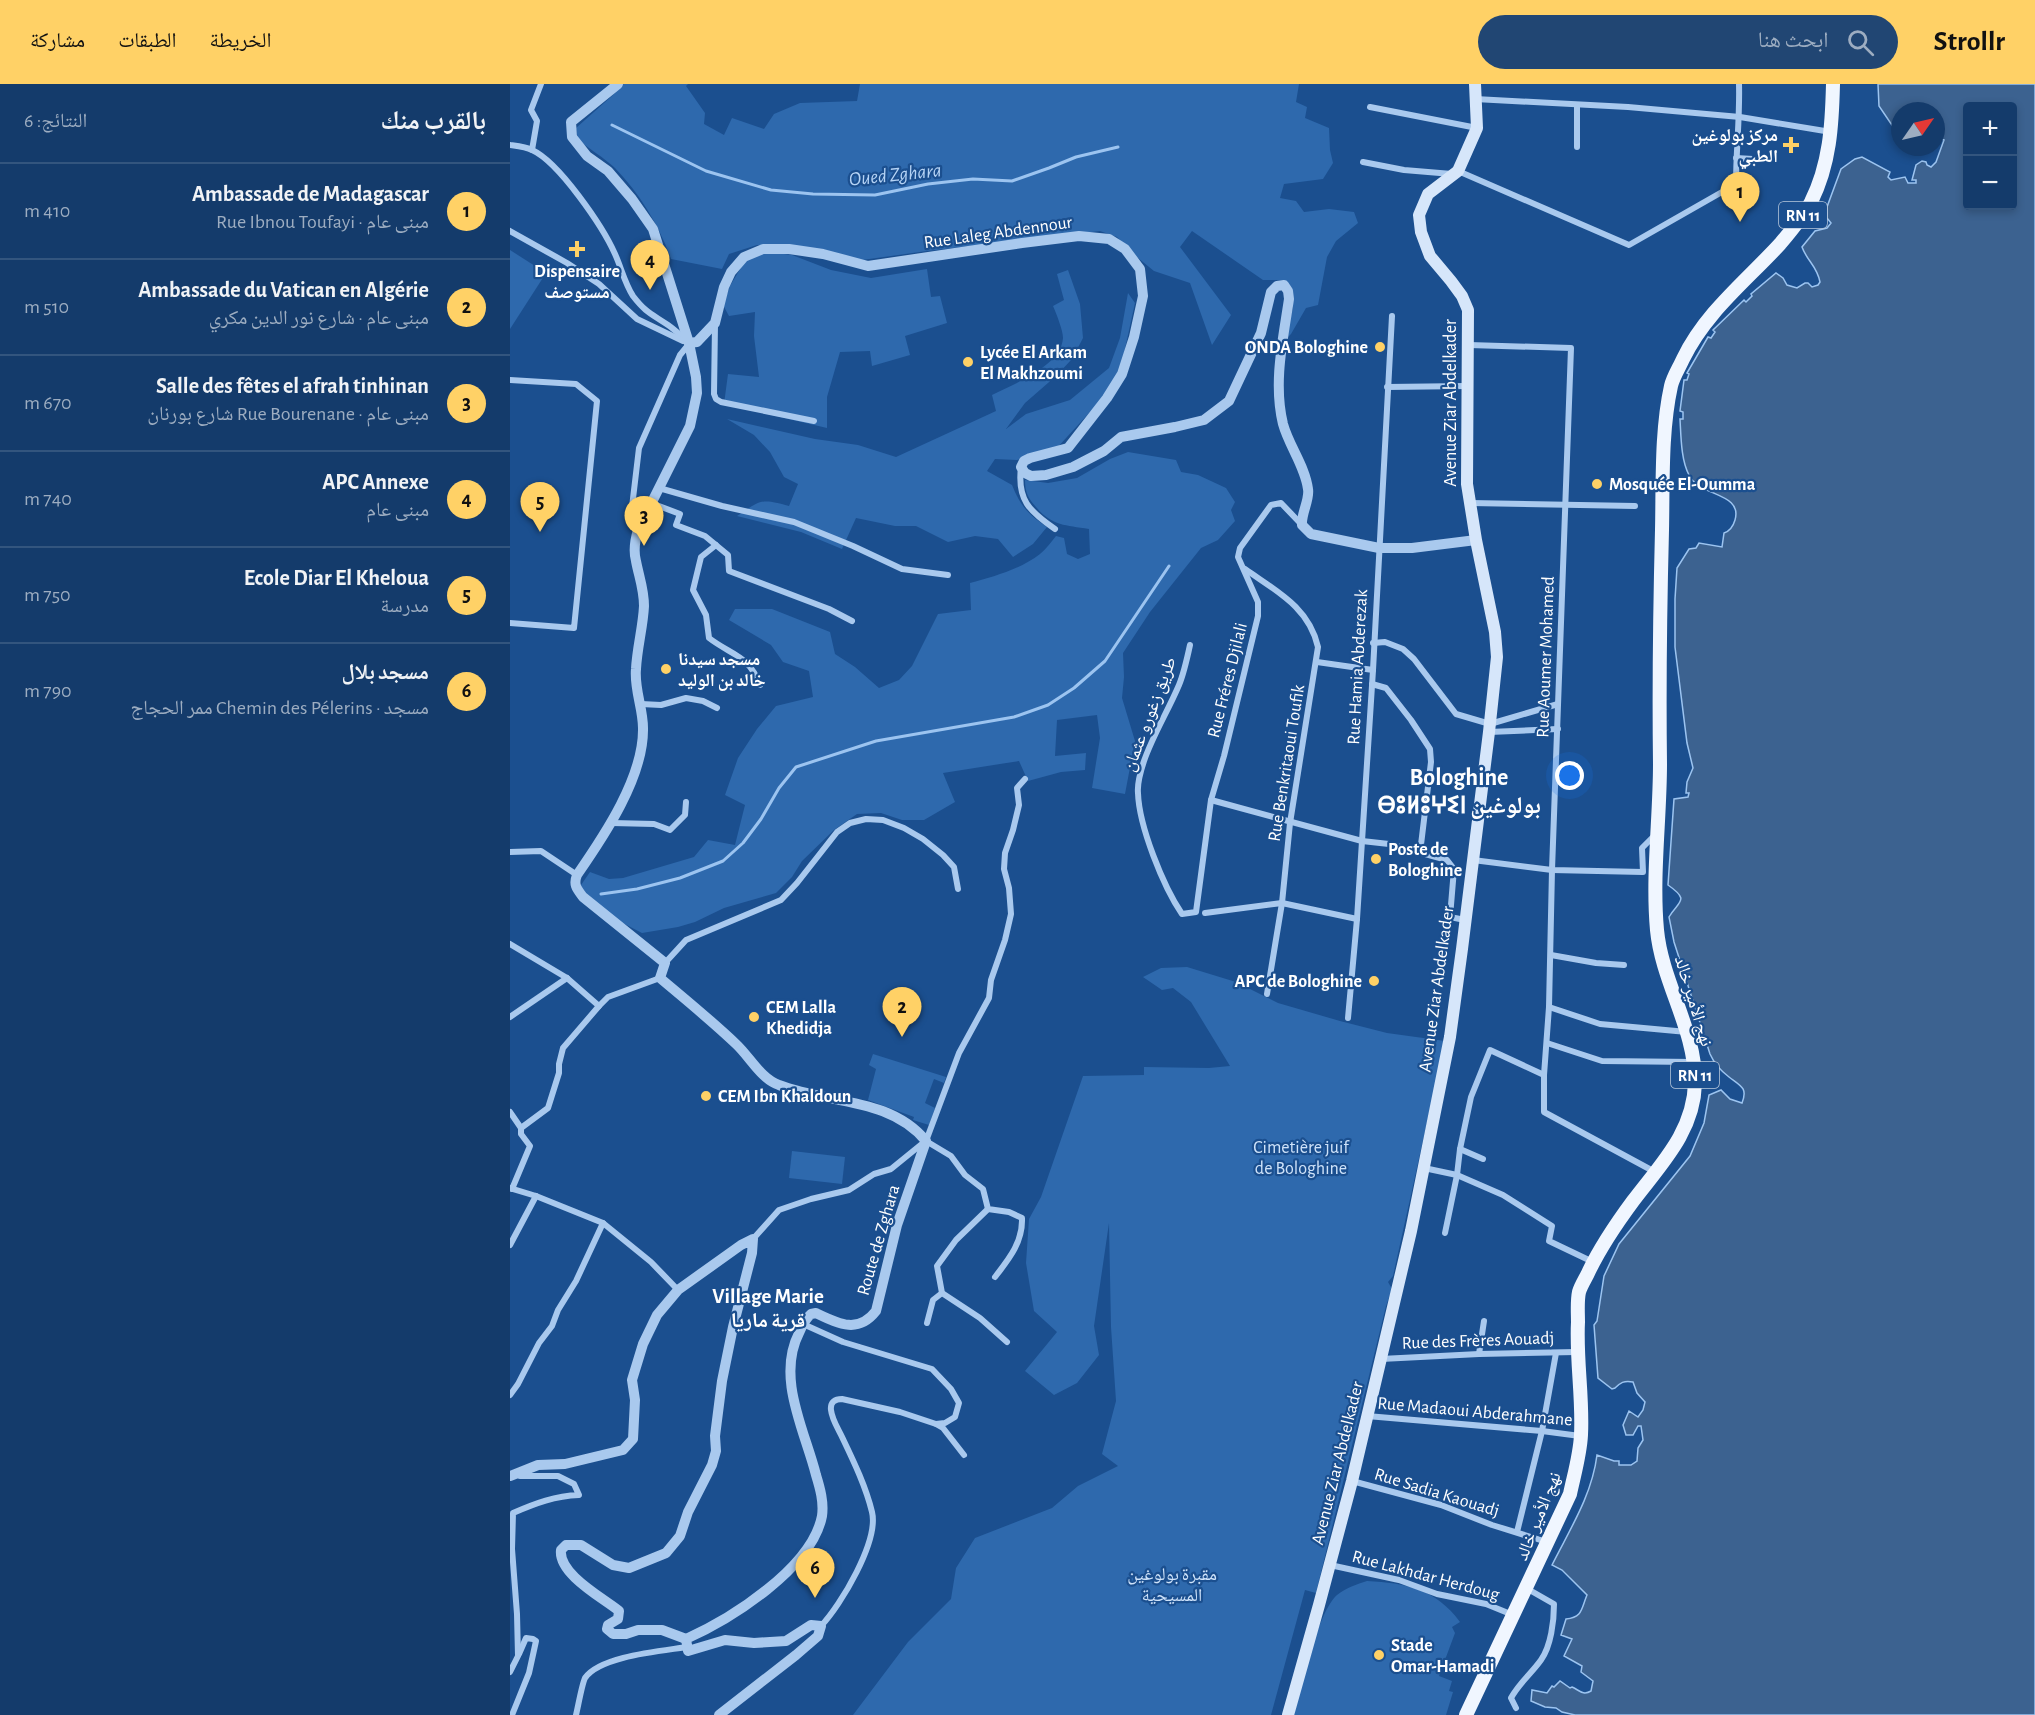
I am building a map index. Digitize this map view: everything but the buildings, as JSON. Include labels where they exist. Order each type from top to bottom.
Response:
[{"type":"main road","points":[[1456,172],[1477,128],[1475,84]]},
{"type":"main road","name":"RN 11","points":[[1832,132],[1833,84]]},
{"type":"main road","name":"نهج الأمير خالد","points":[[1466,1715],[1570,1494],[1578,1462],[1581,1436],[1576,1352],[1579,1292],[1601,1244],[1670,1155],[1691,1111],[1695,1085],[1694,1062],[1687,1032],[1666,972],[1657,935],[1655,904],[1662,507],[1671,383],[1689,345],[1711,315],[1761,265],[1811,203],[1825,166],[1832,132]]},
{"type":"main road","name":"Avenue Ziar Abdelkader","points":[[1288,1715],[1352,1481],[1386,1329],[1411,1232],[1450,1037],[1490,728],[1496,649],[1495,632],[1467,484],[1468,310],[1456,289],[1430,256],[1421,232],[1419,215],[1428,194],[1456,172]]},
{"type":"street","points":[[532,150],[537,121],[531,110],[541,84]]},
{"type":"street","points":[[618,84],[571,122],[572,137],[587,156],[608,171],[653,229],[689,344],[698,393],[690,426],[638,530],[634,544],[635,560],[643,585],[644,605],[636,670],[636,686],[641,704],[643,727],[642,751],[612,823],[575,881],[583,897],[665,963]]},
{"type":"street","points":[[1363,162],[1404,170],[1456,172],[1629,245],[1736,184],[1740,117],[1739,84]]},
{"type":"street","points":[[1476,99],[1628,107],[1740,117],[1832,132]]},
{"type":"street","points":[[1577,106],[1577,147]]},
{"type":"street","points":[[1370,107],[1477,128]]},
{"type":"street","points":[[510,145],[532,150],[563,178],[586,205],[615,252],[631,293],[645,310],[669,326],[689,344]]},
{"type":"street","points":[[1736,158],[1769,160]]},
{"type":"street","points":[[510,231],[599,284],[637,319],[689,344]]},
{"type":"street","name":"Rue Laleg Abdennour","points":[[715,324],[724,287],[731,272],[744,257],[763,249],[789,249],[823,254],[868,266],[1078,236],[1108,239],[1125,249],[1140,269],[1143,296],[1134,337],[1122,374],[1107,398],[1068,448],[1030,458],[1024,461],[1021,467]]},
{"type":"street","points":[[1021,467],[1031,476],[1046,475],[1073,467],[1094,457],[1121,438],[1204,420],[1228,401],[1261,333],[1271,292],[1277,286],[1284,285],[1289,299],[1281,351],[1279,392],[1283,424],[1309,490],[1301,517],[1302,525],[1311,534],[1379,548],[1412,548],[1476,540]]},
{"type":"street","name":"Rue Hamia Abderezak","points":[[1348,1018],[1357,919],[1373,670],[1392,316]]},
{"type":"street","points":[[638,530],[632,507],[639,448],[680,355],[689,344],[697,342],[715,324]]},
{"type":"street","points":[[715,324],[714,394],[716,399],[721,402],[814,421]]},
{"type":"street","name":"Rue Aoumer Mohamed","points":[[1468,345],[1571,348],[1551,870],[1550,1007],[1544,1075],[1544,1112],[1656,1172]]},
{"type":"street","points":[[510,380],[576,384],[597,401],[574,628],[510,623]]},
{"type":"street","points":[[1387,387],[1467,386]]},
{"type":"street","points":[[1021,467],[1018,485],[1023,499],[1037,516],[1055,529]]},
{"type":"street","points":[[659,488],[722,506],[794,522],[902,569],[948,575]]},
{"type":"street","points":[[1469,502],[1635,506]]},
{"type":"street","points":[[651,503],[680,514],[676,525],[705,536],[728,555],[729,571],[829,609],[852,621]]},
{"type":"street","name":"Rue Fréres Djilali","points":[[1196,912],[1211,800],[1258,616],[1258,602],[1239,557],[1240,548],[1271,505],[1281,503],[1302,525]]},
{"type":"street","points":[[716,545],[701,557],[693,590],[706,615],[709,638],[748,662],[760,685]]},
{"type":"street","name":"Rue Benkritaoui Toufik","points":[[1245,569],[1291,601],[1314,630],[1318,646],[1290,823],[1282,903],[1267,994]]},
{"type":"street","points":[[1373,643],[1385,642],[1403,649],[1414,659],[1456,714],[1490,728],[1558,729]]},
{"type":"street","name":"طريق زغورو عثمان","points":[[1190,645],[1179,686],[1154,735],[1143,764],[1137,792],[1149,843],[1174,902],[1182,914],[1196,912]]},
{"type":"street","points":[[1317,662],[1373,670]]},
{"type":"street","points":[[1372,684],[1386,688],[1430,749],[1431,762],[1420,853]]},
{"type":"street","points":[[641,704],[661,705],[686,698],[717,708]]},
{"type":"street","points":[[1490,728],[1558,704]]},
{"type":"street","points":[[510,1478],[538,1465],[565,1464],[623,1450],[633,1438],[635,1400],[632,1380],[643,1344],[657,1315],[678,1290],[753,1239],[779,1210],[811,1198],[849,1190],[874,1174],[891,1169],[923,1137],[959,1053],[989,998],[1011,915],[1009,888],[1004,869],[1005,853],[1019,805],[1017,788],[1025,779]]},
{"type":"street","points":[[1211,800],[1362,842],[1389,844],[1447,860],[1454,869],[1450,917],[1465,921]]},
{"type":"street","points":[[612,823],[654,824],[670,830],[685,815],[686,802]]},
{"type":"street","points":[[660,978],[665,963],[686,940],[781,900],[797,884],[837,832],[850,823],[866,819],[883,820],[923,839],[944,855],[954,867],[958,889]]},
{"type":"street","points":[[1473,860],[1551,870],[1643,872],[1642,848],[1658,831]]},
{"type":"street","points":[[510,852],[541,851],[577,875]]},
{"type":"street","points":[[1205,913],[1282,903],[1357,919]]},
{"type":"street","points":[[510,945],[567,978],[599,1006]]},
{"type":"street","points":[[1551,955],[1596,963],[1624,965]]},
{"type":"street","points":[[510,1017],[567,978]]},
{"type":"street","points":[[660,978],[730,1039],[776,1085],[893,1114],[951,1156],[965,1175],[983,1189],[988,1209]]},
{"type":"street","points":[[521,1128],[548,1108],[559,1073],[563,1048],[599,1006],[608,997],[660,978]]},
{"type":"street","points":[[1550,1007],[1600,1024],[1687,1032]]},
{"type":"street","points":[[1547,1042],[1602,1061],[1694,1062]]},
{"type":"street","points":[[1445,1233],[1471,1097],[1490,1050],[1544,1075]]},
{"type":"street","points":[[510,1112],[530,1146],[511,1188],[603,1223],[651,1262],[678,1290]]},
{"type":"street","name":"Route de Zghara","points":[[803,1324],[811,1314],[816,1314],[850,1326],[861,1324],[876,1311],[897,1225],[923,1137]]},
{"type":"street","points":[[1460,1149],[1483,1159]]},
{"type":"street","points":[[1424,1168],[1457,1175],[1503,1195],[1552,1226],[1549,1241],[1593,1262]]},
{"type":"street","points":[[510,1245],[536,1196]]},
{"type":"street","points":[[988,1209],[1010,1212],[1022,1218],[1018,1244],[995,1277]]},
{"type":"street","points":[[988,1209],[956,1240],[937,1266],[942,1293],[980,1318],[1007,1342]]},
{"type":"street","points":[[510,1395],[539,1343],[552,1326],[603,1223]]},
{"type":"street","points":[[687,1643],[662,1630],[638,1630],[626,1634],[613,1634],[607,1629],[608,1624],[618,1619],[619,1611],[592,1593],[570,1572],[561,1560],[561,1550],[566,1545],[581,1545],[613,1565],[628,1568],[666,1553],[680,1536],[688,1512],[712,1465],[716,1451],[715,1437],[722,1381],[752,1253],[753,1239]]},
{"type":"street","points":[[927,1323],[933,1300],[942,1293]]},
{"type":"street","points":[[1479,1354],[1484,1321]]},
{"type":"street","points":[[576,1715],[586,1678],[615,1659],[687,1643],[778,1582],[815,1535],[822,1515],[820,1488],[794,1408],[791,1368],[793,1346],[803,1324],[843,1342],[932,1369],[951,1389],[959,1403],[955,1417],[945,1423],[936,1424]]},
{"type":"street","name":"Rue des Frères Aouadj","points":[[1381,1359],[1576,1352]]},
{"type":"street","points":[[1517,1532],[1542,1431],[1556,1353]]},
{"type":"street","points":[[719,1715],[818,1636],[821,1626],[832,1614],[850,1584],[867,1548],[873,1530],[873,1514],[833,1418],[832,1402],[842,1399],[900,1412],[936,1424],[943,1428],[964,1455]]},
{"type":"street","name":"Rue Madaoui Abderahmane","points":[[1367,1416],[1581,1436]]},
{"type":"street","points":[[510,1478],[524,1475],[558,1476],[574,1484],[579,1496],[563,1496],[545,1500],[513,1513],[512,1549],[518,1656]]},
{"type":"street","name":"Rue Sadia Kaouadj","points":[[1352,1481],[1442,1505],[1548,1542]]},
{"type":"street","name":"Rue Lakhdar Herdoug","points":[[1330,1565],[1398,1580],[1437,1594],[1486,1604],[1514,1616]]},
{"type":"street","points":[[1516,1708],[1511,1698],[1518,1686],[1541,1660],[1546,1650],[1554,1617],[1554,1604],[1526,1588]]},
{"type":"street","points":[[687,1643],[688,1651],[724,1640],[754,1643],[786,1641],[810,1625],[821,1626]]},
{"type":"street","points":[[510,1672],[526,1638],[536,1641],[530,1673],[512,1715]]},
{"type":"green space","points":[[621,84],[688,84],[686,86],[705,113],[704,124],[724,135],[732,118],[764,129],[774,114],[800,103],[857,101],[860,84],[1299,84],[1296,102],[1307,107],[1305,118],[1329,128],[1333,163],[1323,179],[1284,184],[1280,198],[1296,201],[1304,212],[1329,209],[1354,212],[1358,223],[1336,241],[1327,257],[1318,305],[1306,308],[1285,340],[1293,308],[1293,298],[1284,280],[1263,280],[1192,231],[1180,247],[1231,315],[1212,345],[1190,283],[1154,271],[1117,237],[1100,231],[862,260],[790,245],[757,245],[729,254],[722,269],[671,259],[655,222],[633,188],[615,168],[578,140],[576,128],[613,95]]},
{"type":"green space","points":[[510,250],[546,273],[510,329]]},
{"type":"green space","points":[[768,252],[792,255],[831,270],[871,278],[927,269],[931,297],[940,296],[947,323],[905,336],[910,355],[872,366],[870,351],[840,352],[827,397],[827,428],[724,404],[728,374],[759,377],[754,336],[755,312],[729,316],[723,305],[730,286],[746,259]]},
{"type":"green space","points":[[1068,270],[1080,304],[1083,338],[1072,359],[1025,403],[1006,429],[1026,414],[1070,400],[1109,368],[1120,338],[1128,293],[1135,303],[1112,396],[1090,412],[1055,450],[1017,460],[995,459],[987,471],[1012,485],[1026,509],[1047,527],[1033,544],[1013,557],[998,539],[975,536],[948,542],[916,526],[895,526],[856,518],[842,549],[801,532],[737,516],[767,501],[789,506],[798,484],[784,477],[770,452],[754,435],[727,419],[815,439],[858,445],[896,457],[996,411],[992,395],[1024,380],[1054,357],[1063,338],[1053,306],[1064,300],[1057,274]]},
{"type":"green space","points":[[1128,452],[1176,460],[1181,472],[1198,475],[1226,488],[1235,502],[1231,510],[1235,521],[1218,540],[1201,548],[1150,612],[1123,653],[1122,698],[1135,741],[1125,794],[1092,788],[1100,738],[1097,715],[1057,720],[1055,756],[1086,753],[1085,770],[1061,772],[1028,781],[1019,761],[943,773],[955,802],[924,820],[902,820],[881,813],[857,814],[834,830],[802,861],[792,877],[776,893],[724,908],[695,922],[642,933],[611,917],[585,898],[581,885],[590,872],[609,879],[623,878],[694,857],[708,840],[735,845],[745,805],[725,795],[738,758],[776,706],[813,697],[809,671],[783,662],[771,645],[729,620],[735,609],[772,609],[830,632],[835,654],[855,667],[879,688],[899,680],[912,666],[938,614],[971,610],[970,583],[1024,564],[1040,554],[1056,536],[1064,538],[1067,554],[1078,559],[1090,554],[1089,529],[1060,524],[1048,518],[1029,498],[1025,480],[1048,483],[1077,478],[1110,459]]},
{"type":"green space","name":"مقبرة بولوغين المسيحية","points":[[1187,967],[1236,982],[1278,1003],[1340,1021],[1387,1033],[1445,1041],[1393,1276],[1388,1282],[1392,1289],[1316,1593],[1305,1590],[1271,1715],[853,1715],[908,1642],[951,1599],[956,1568],[975,1538],[1052,1508],[1078,1486],[1118,1466],[1102,1454],[1116,1401],[1111,1327],[1109,1223],[1094,1326],[1099,1355],[1077,1383],[1054,1395],[1025,1371],[1057,1332],[1034,1311],[1026,1263],[1029,1219],[1041,1197],[1083,1076],[1144,1075],[1144,1067],[1230,1066],[1191,1002],[1173,988],[1162,990],[1143,977],[1161,968]]},
{"type":"green space","points":[[873,1054],[946,1077],[944,1083],[934,1079],[925,1103],[935,1108],[929,1125],[868,1100],[876,1069],[869,1065]]},
{"type":"green space","points":[[792,1151],[845,1157],[842,1184],[789,1178]]},
{"type":"green space","name":"Stade Omar-Hamadi","points":[[1367,1581],[1407,1586],[1419,1590],[1441,1602],[1460,1622],[1452,1627],[1455,1633],[1439,1676],[1452,1681],[1449,1691],[1453,1692],[1446,1715],[1294,1715],[1317,1633],[1330,1604],[1340,1593]]},
{"type":"shaded area","points":[[1878,84],[2035,84],[2035,1715],[1575,1715],[1531,1701],[1532,1690],[1547,1693],[1560,1681],[1570,1688],[1586,1693],[1591,1691],[1593,1681],[1581,1672],[1582,1666],[1564,1656],[1572,1639],[1561,1635],[1566,1619],[1579,1614],[1587,1595],[1562,1570],[1552,1565],[1585,1498],[1597,1455],[1619,1461],[1619,1465],[1631,1465],[1637,1461],[1638,1448],[1643,1440],[1641,1426],[1638,1426],[1633,1435],[1626,1435],[1623,1425],[1629,1411],[1638,1417],[1645,1402],[1637,1393],[1633,1382],[1622,1382],[1612,1389],[1598,1378],[1594,1325],[1597,1321],[1604,1276],[1619,1244],[1690,1156],[1704,1123],[1709,1095],[1721,1090],[1730,1099],[1742,1103],[1744,1094],[1740,1085],[1726,1075],[1710,1054],[1674,942],[1669,917],[1681,898],[1668,885],[1674,799],[1688,797],[1687,782],[1693,768],[1687,743],[1675,647],[1677,568],[1689,549],[1696,548],[1699,543],[1722,547],[1724,533],[1733,525],[1736,511],[1727,499],[1694,482],[1686,469],[1680,419],[1683,419],[1683,412],[1680,411],[1684,380],[1687,380],[1689,374],[1687,373],[1708,337],[1711,338],[1715,332],[1713,330],[1776,273],[1787,285],[1797,288],[1805,283],[1812,287],[1818,285],[1820,282],[1817,272],[1802,247],[1815,231],[1827,228],[1831,223],[1827,218],[1827,207],[1841,169],[1862,157],[1890,172],[1888,177],[1891,180],[1905,177],[1908,183],[1916,183],[1916,180],[1912,180],[1916,165],[1922,161],[1931,167],[1938,156],[1945,156],[1945,102],[1891,102],[1891,124],[1879,106]]},
{"type":"waterway","name":"Oued Zghara","points":[[612,125],[706,171],[771,190],[813,194],[875,195],[928,184],[973,179],[1012,181],[1076,157],[1118,147]]},
{"type":"waterway","points":[[601,894],[637,889],[680,878],[723,861],[743,843],[761,819],[779,788],[796,767],[876,741],[1014,717],[1048,705],[1074,688],[1105,661],[1169,566]]},
{"type":"place","name":"مركز بولوغين الطبي","points":[[1791,145]]},
{"type":"place","name":"Ambassade de Madagascar","points":[[1740,222]]},
{"type":"place","name":"Dispensaire مستوصف","points":[[577,249]]},
{"type":"place","name":"APC Annexe","points":[[650,290]]},
{"type":"place","name":"ONDA Bologhine","points":[[1380,347]]},
{"type":"place","name":"Lycée El Arkam El Makhzoumi","points":[[968,362]]},
{"type":"place","name":"Mosquée El-Oumma","points":[[1597,484]]},
{"type":"place","name":"Ecole Diar El Kheloua","points":[[540,532]]},
{"type":"place","name":"Salle des fêtes el afrah tinhinan","points":[[644,546]]},
{"type":"place","name":"مسجد سيدنا خالد بن الوليد","points":[[666,669]]},
{"type":"place","name":"Poste de Bologhine","points":[[1376,859]]},
{"type":"place","name":"APC de Bologhine","points":[[1374,981]]},
{"type":"place","name":"CEM Lalla Khedidja","points":[[754,1017]]},
{"type":"place","name":"Ambassade du Vatican en Algérie","points":[[902,1037]]},
{"type":"place","name":"CEM Ibn Khaldoun","points":[[706,1096]]},
{"type":"place","name":"مسجد بلال","points":[[815,1598]]},
{"type":"place","name":"Stade Omar-Hamadi","points":[[1379,1655]]},
{"type":"district","name":"Bologhine ⴱⵓⵍⵓⵖⵉⵏ بولوغين","points":[[1459,791]]},
{"type":"district","name":"Village Marie قرية ماريا","points":[[768,1308]]},
{"type":"park label","name":"Cimetière juif de Bologhine","points":[[1301,1157]]}]
